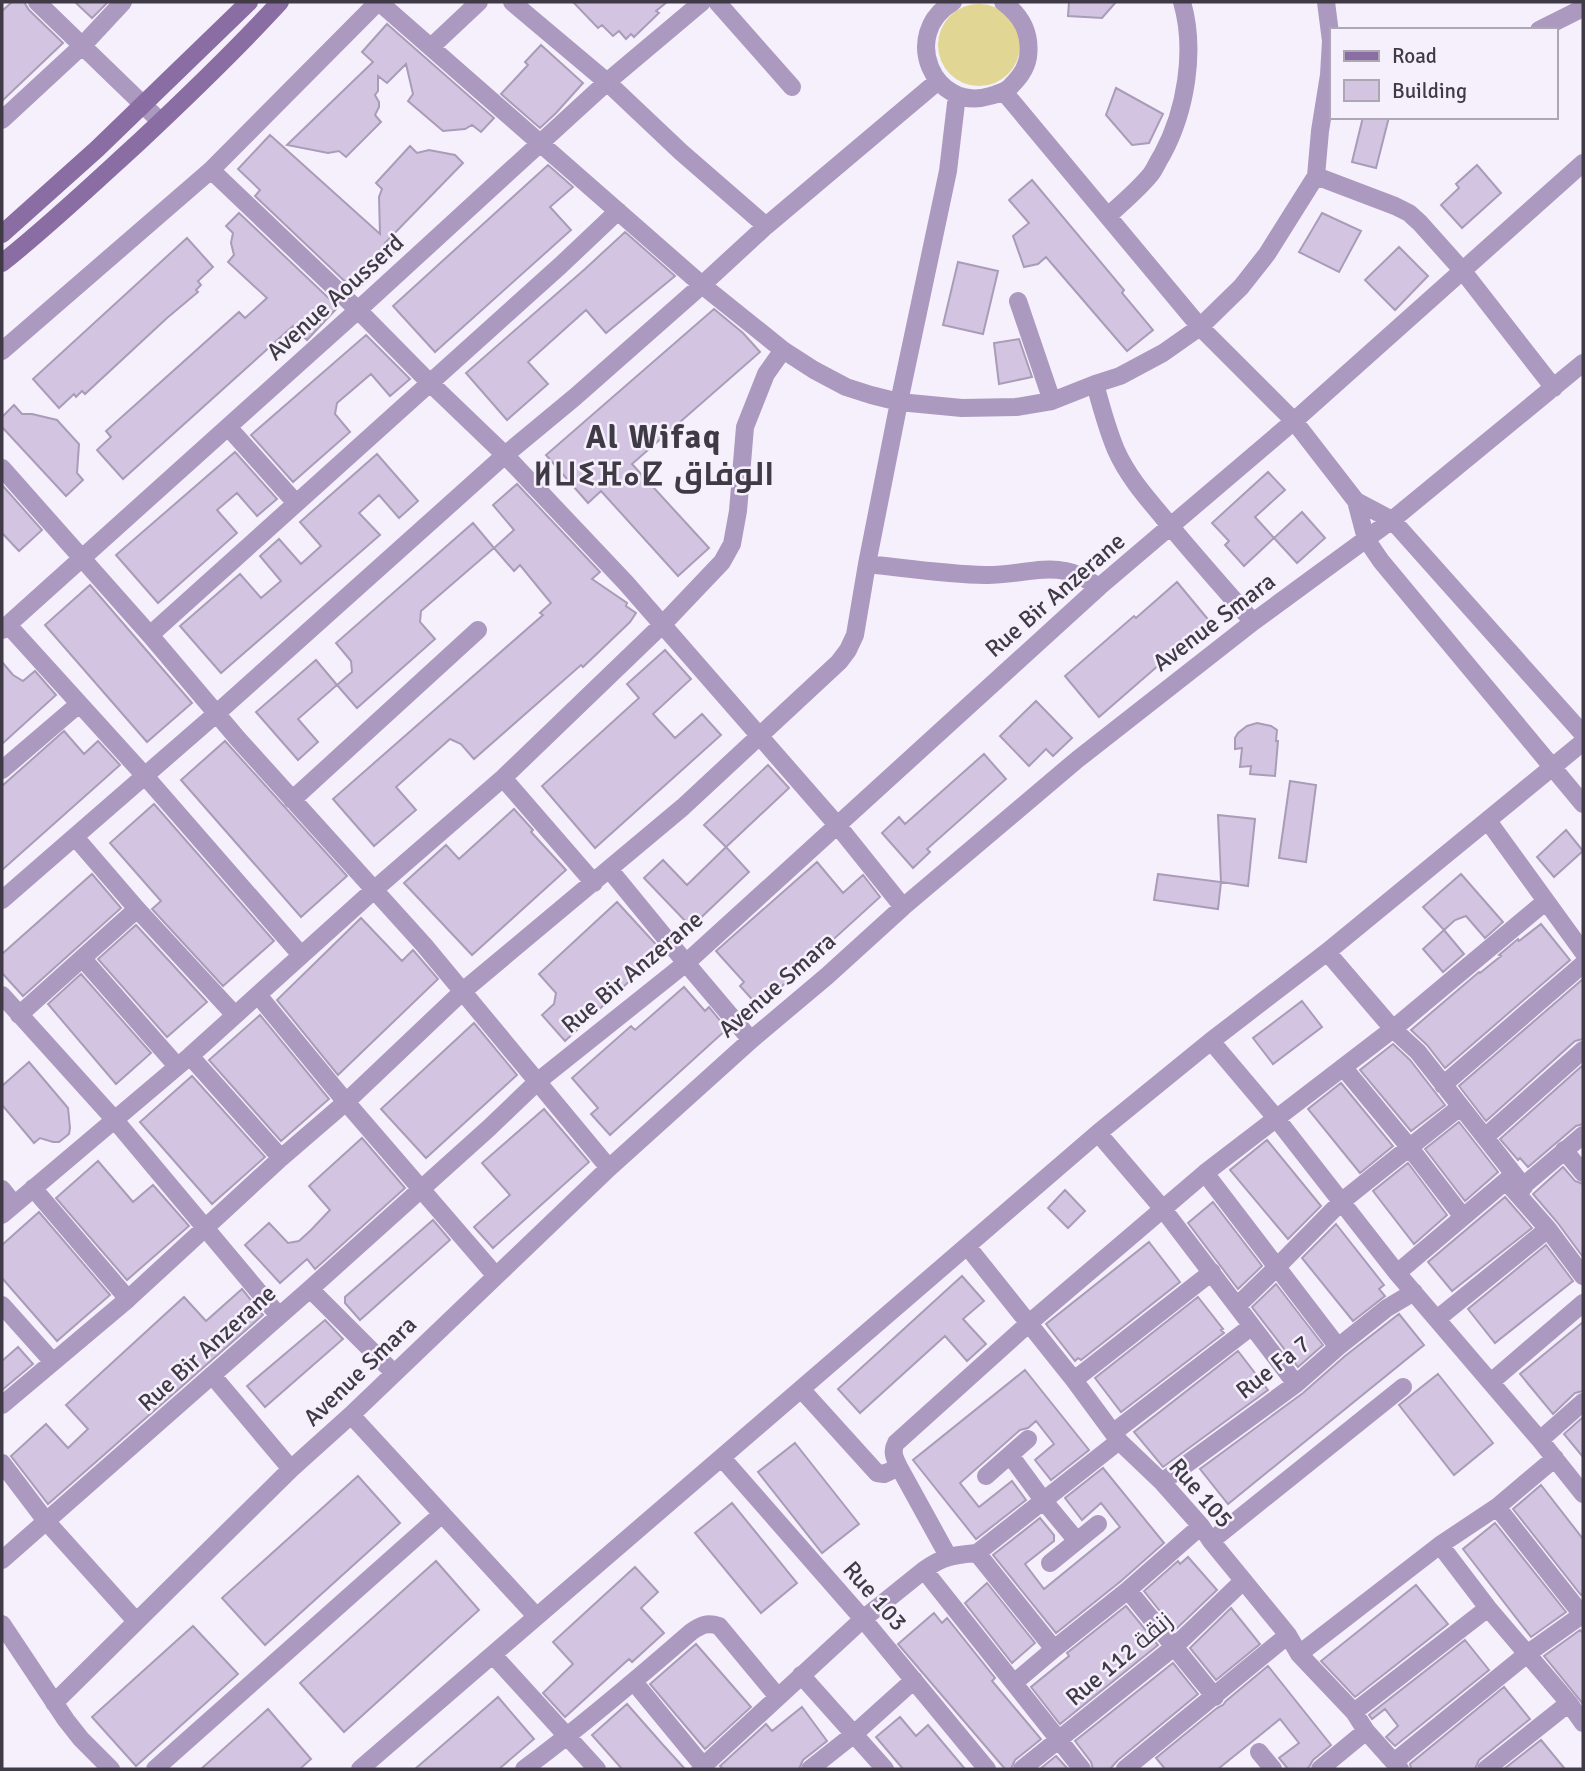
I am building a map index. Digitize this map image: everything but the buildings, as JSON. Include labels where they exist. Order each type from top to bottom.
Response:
[{"type":"street","points":[[37,2],[160,121]]},
{"type":"street","points":[[2,120],[83,45],[123,2]]},
{"type":"street","points":[[2,234],[143,106],[249,2]]},
{"type":"street","points":[[2,262],[72,204],[280,2]]},
{"type":"street","points":[[2,351],[211,170],[379,2],[702,285],[783,350],[814,370],[846,387],[899,402],[962,408],[1017,407],[1052,401],[1121,376],[1163,353],[1200,327],[1241,287],[1267,254],[1316,176],[1330,58]]},
{"type":"street","points":[[431,47],[479,2]]},
{"type":"street","points":[[512,2],[607,82],[681,152],[766,226]]},
{"type":"street","name":"Avenue Aousserd","points":[[5,628],[358,310],[539,142],[702,2]]},
{"type":"street","points":[[717,2],[792,87]]},
{"type":"street","points":[[1108,216],[1152,174],[1169,142],[1184,95],[1189,60],[1186,15],[1182,2]]},
{"type":"street","points":[[1326,2],[1330,33]]},
{"type":"street","points":[[946,3],[927,34],[925,51],[929,67],[946,89],[957,95],[980,99],[1004,92],[1018,80],[1027,63],[1030,45],[1026,26],[1015,5]]},
{"type":"street","points":[[1543,28],[1583,8]]},
{"type":"street","points":[[2,900],[766,226],[938,81]]},
{"type":"street","points":[[1004,92],[1200,327],[1294,421],[1356,501],[1366,539],[1381,561],[1583,804]]},
{"type":"street","points":[[2,1405],[128,1299],[346,1102],[463,991],[683,807],[839,662],[848,650],[855,635],[899,402],[948,171],[957,95]]},
{"type":"street","name":"Rue Bir Anzerane","points":[[2,1560],[310,1289],[537,1082],[685,963],[1099,587],[1294,421],[1583,163]]},
{"type":"street","points":[[211,170],[505,455],[626,583],[838,825],[903,907]]},
{"type":"street","points":[[1316,176],[1395,206],[1420,223],[1462,270],[1554,388]]},
{"type":"street","points":[[150,635],[618,211]]},
{"type":"street","points":[[1018,302],[1052,401]]},
{"type":"street","points":[[2,1189],[8,1209],[184,1061],[503,778],[663,624],[722,562],[732,544],[738,511],[745,427],[766,374],[783,350]]},
{"type":"street","name":"Avenue Smara","points":[[54,1703],[291,1469],[609,1168],[751,1040],[1078,759],[1253,622],[1392,520],[1583,363]]},
{"type":"street","points":[[1095,384],[1116,451],[1126,470],[1170,527],[1253,622]]},
{"type":"street","points":[[228,427],[296,503]]},
{"type":"street","points":[[2,468],[292,800],[424,945],[609,1168]]},
{"type":"street","points":[[1356,501],[1392,520],[1583,734]]},
{"type":"street","points":[[867,564],[989,575],[1065,570],[1099,587]]},
{"type":"street","points":[[5,628],[145,776],[301,955]]},
{"type":"street","points":[[292,800],[478,630]]},
{"type":"street","points":[[2,770],[79,704]]},
{"type":"street","points":[[360,1769],[1098,1133],[1211,1041],[1327,952],[1583,742]]},
{"type":"street","points":[[503,778],[594,883]]},
{"type":"street","points":[[1488,821],[1583,952]]},
{"type":"street","points":[[75,837],[235,1016]]},
{"type":"street","points":[[610,869],[751,1040]]},
{"type":"street","points":[[948,1556],[893,1454],[896,1443],[1028,1324],[1205,1173],[1393,1029],[1546,901]]},
{"type":"street","points":[[19,1015],[137,909]]},
{"type":"street","points":[[1327,952],[1393,1029],[1418,1052],[1485,1137],[1583,1276]]},
{"type":"street","points":[[83,959],[281,1158]]},
{"type":"street","points":[[1443,1085],[1583,964]]},
{"type":"street","points":[[2,995],[114,1119],[279,1316]]},
{"type":"street","points":[[258,995],[496,1276]]},
{"type":"street","points":[[1211,1041],[1276,1118],[1398,1273],[1582,1489]]},
{"type":"street","points":[[1485,1137],[1583,1050]]},
{"type":"street","points":[[1343,1067],[1463,1217]]},
{"type":"street","points":[[1237,1306],[1341,1202],[1460,1107]]},
{"type":"street","points":[[1098,1133],[1163,1209],[1296,1384]]},
{"type":"street","points":[[1398,1273],[1463,1217],[1583,1135]]},
{"type":"street","points":[[1564,1150],[1583,1173]]},
{"type":"street","points":[[1205,1173],[1338,1347]]},
{"type":"street","points":[[33,1188],[128,1299]]},
{"type":"street","points":[[1437,1318],[1548,1229]]},
{"type":"street","name":"Rue 105","points":[[967,1246],[1116,1436],[1201,1526],[1288,1635],[1299,1654],[1354,1712],[1366,1731],[1397,1766]]},
{"type":"street","points":[[1074,1380],[1212,1272]]},
{"type":"street","points":[[310,1289],[394,1373]]},
{"type":"street","name":"Rue Fa 7","points":[[1162,1482],[1296,1384],[1387,1308],[1414,1292]]},
{"type":"street","points":[[1491,1381],[1583,1303]]},
{"type":"street","points":[[2,1305],[53,1362]]},
{"type":"street","points":[[634,1682],[702,1768],[863,1619],[934,1562],[948,1556],[977,1553],[1252,1326]]},
{"type":"street","points":[[212,1375],[291,1469]]},
{"type":"street","points":[[1211,1541],[1403,1387]]},
{"type":"street","points":[[801,1389],[877,1473],[884,1474],[899,1467]]},
{"type":"street","points":[[1541,1440],[1583,1402]]},
{"type":"street","points":[[351,1415],[536,1616]]},
{"type":"street","points":[[986,1476],[1028,1439]]},
{"type":"street","points":[[1010,1455],[1077,1541]]},
{"type":"street","name":"Rue 103","points":[[722,1458],[863,1619],[987,1769]]},
{"type":"street","points":[[1299,1654],[1440,1545],[1497,1507],[1555,1458]]},
{"type":"street","points":[[2,1463],[46,1521],[136,1621]]},
{"type":"street","points":[[1397,1766],[1527,1654],[1583,1615],[1497,1507]]},
{"type":"street","points":[[155,1769],[442,1514]]},
{"type":"street","points":[[1050,1563],[1098,1524]]},
{"type":"street","points":[[1014,1683],[1201,1526]]},
{"type":"street","points":[[1440,1545],[1583,1723]]},
{"type":"street","points":[[977,1553],[1054,1649]]},
{"type":"street","points":[[924,1570],[1082,1769]]},
{"type":"street","name":"Rue 112 زنقة","points":[[1022,1769],[1174,1647],[1243,1581]]},
{"type":"street","points":[[1128,1590],[1215,1697]]},
{"type":"street","points":[[1354,1712],[1488,1608]]},
{"type":"street","points":[[524,1769],[567,1737],[691,1632],[709,1623],[719,1626],[778,1697]]},
{"type":"street","points":[[2,1624],[81,1739],[111,1769]]},
{"type":"street","points":[[1125,1769],[1288,1635]]},
{"type":"street","points":[[493,1655],[597,1769]]},
{"type":"street","points":[[801,1675],[885,1769]]},
{"type":"street","points":[[810,1769],[853,1735],[914,1680]]},
{"type":"street","points":[[1486,1769],[1569,1703]]},
{"type":"street","points":[[1320,1769],[1366,1731]]},
{"type":"street","points":[[1259,1752],[1273,1769]]},
{"type":"street","points":[[1144,1754],[1155,1769]]},
{"type":"shaded area","points":[[971,4],[987,4],[1002,11],[1013,22],[1020,37],[1017,61],[1008,74],[987,86],[971,86],[956,79],[945,68],[938,53],[938,37],[945,22],[956,11]]},
{"type":"district","name":"Al Wifaq ⵍⵡⵉⴼⴰⵇ الوفاق","points":[[654,456]]}]
